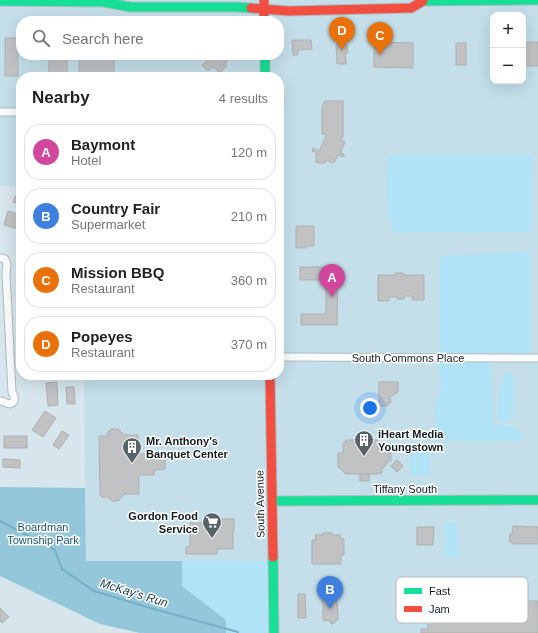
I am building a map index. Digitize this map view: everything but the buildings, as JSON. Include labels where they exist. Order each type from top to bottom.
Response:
[{"type":"main road","points":[[0,1],[108,1],[130,7],[236,7],[264,5],[289,11],[411,8],[421,1],[538,0]]},
{"type":"main road","points":[[264,5],[264,16]]},
{"type":"main road","points":[[265,60],[265,72]]},
{"type":"main road","name":"South Avenue","points":[[270,380],[274,633]]},
{"type":"main road","name":"Tiffany South","points":[[272,502],[538,500]]},
{"type":"street","points":[[0,112],[16,112]]},
{"type":"street","points":[[0,258],[5,259],[7,262],[6,272],[12,392],[15,396],[15,400],[10,404],[0,401]]},
{"type":"street","name":"South Commons Place","points":[[284,358],[538,358]]},
{"type":"shaded area","points":[[0,0],[538,0],[538,633],[274,633],[273,561],[86,561],[84,380],[284,380],[284,72],[16,72],[16,186],[0,186]]},
{"type":"shaded area","points":[[388,155],[532,155],[531,232],[392,232],[392,221],[389,221],[389,202],[386,197]]},
{"type":"shaded area","points":[[530,252],[530,358],[491,358],[493,423],[513,427],[522,433],[524,441],[436,441],[435,406],[441,390],[439,358],[440,256]]},
{"type":"shaded area","points":[[505,374],[512,374],[513,377],[514,414],[511,420],[506,421],[499,420],[497,409]]},
{"type":"shaded area","points":[[410,447],[430,447],[430,475],[410,475]]},
{"type":"shaded area","points":[[445,521],[456,522],[458,552],[460,556],[446,558]]},
{"type":"shaded area","points":[[182,561],[273,561],[274,633],[226,633],[226,620],[182,586]]},
{"type":"green space","name":"Boardman Township Park","points":[[0,487],[85,488],[86,561],[182,561],[182,586],[226,620],[226,633],[140,633],[100,624],[0,576]]},
{"type":"waterway","name":"McKay's Run","points":[[0,521],[55,550],[62,569],[94,591],[238,633]]},
{"type":"traffic: fast","points":[[420,0],[538,0]]},
{"type":"traffic: fast","points":[[0,1],[104,2],[130,7],[251,8]]},
{"type":"traffic: fast","points":[[265,60],[265,72]]},
{"type":"traffic: fast","points":[[272,501],[538,500]]},
{"type":"traffic: fast","points":[[273,557],[274,633]]},
{"type":"traffic: jam","points":[[264,0],[264,16]]},
{"type":"traffic: jam","points":[[251,8],[289,11],[411,8],[423,1]]},
{"type":"traffic: jam","points":[[270,380],[273,557]]},
{"type":"place","name":"Popeyes","points":[[342,50]]},
{"type":"place","name":"Mission BBQ","points":[[380,55]]},
{"type":"place","name":"Baymont","points":[[332,297]]},
{"type":"place","name":"iHeart Media Youngstown","points":[[364,457]]},
{"type":"place","name":"Mr. Anthony's Banquet Center","points":[[132,464]]},
{"type":"place","name":"Gordon Food Service","points":[[212,539]]},
{"type":"place","name":"Country Fair","points":[[330,609]]}]
